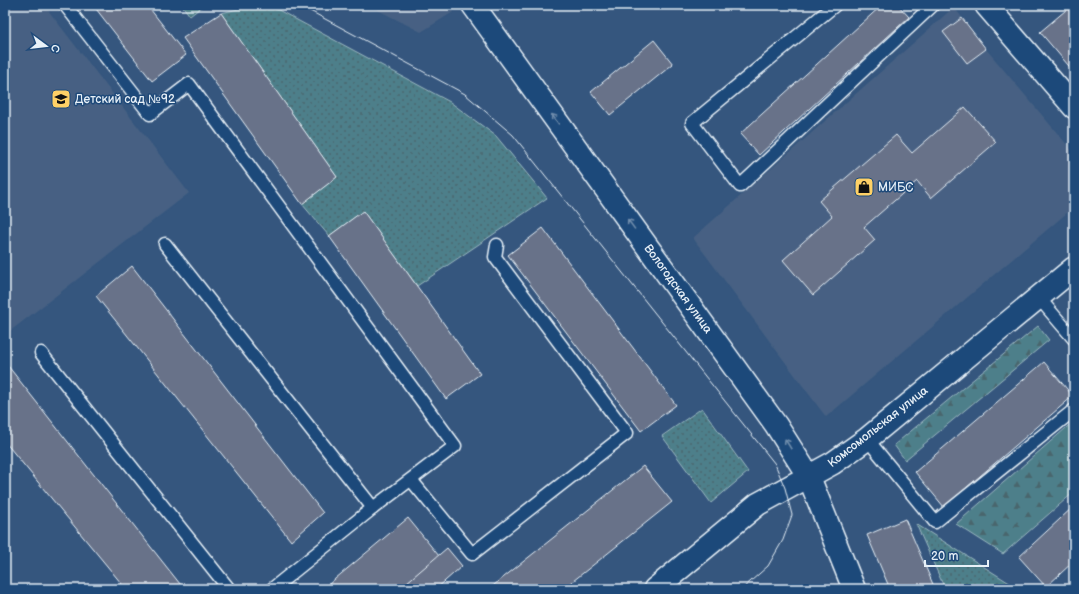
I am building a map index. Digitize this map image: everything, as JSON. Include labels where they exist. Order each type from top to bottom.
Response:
[{"type":"street","name":"Вологодская улица","points":[[473,5],[776,424],[809,477],[854,589]]},
{"type":"street","points":[[986,5],[1074,107]]},
{"type":"street","name":"Комсомольская улица","points":[[655,589],[758,504],[833,463],[867,438],[1074,268]]},
{"type":"lane","points":[[65,5],[150,114],[190,84],[455,446],[412,481],[373,508],[272,589]]},
{"type":"lane","points":[[835,5],[692,123],[740,186],[933,5]]},
{"type":"lane","points":[[165,244],[373,508]]},
{"type":"lane","points":[[412,481],[472,554],[586,460],[627,433],[495,257],[497,245]]},
{"type":"lane","points":[[1039,298],[1074,339]]},
{"type":"lane","points":[[42,353],[229,589]]},
{"type":"lane","points":[[867,438],[935,522],[1074,410]]},
{"type":"shaded area","name":"Детский сад №92","points":[[5,5],[44,5],[189,193],[5,335]]},
{"type":"shaded area","points":[[368,5],[448,5],[453,12],[421,32]]},
{"type":"shaded area","points":[[954,7],[986,49],[1074,153],[1074,207],[826,417],[693,238]]},
{"type":"green space","points":[[182,5],[204,5],[190,16]]},
{"type":"green space","points":[[256,5],[269,5],[450,102],[496,136],[547,198],[417,286],[363,211],[329,236],[302,204],[337,177],[221,13]]},
{"type":"green space","points":[[1038,326],[1049,340],[905,460],[894,445]]},
{"type":"green space","points":[[702,408],[748,472],[711,503],[662,436]]},
{"type":"green space","points":[[1074,421],[1074,492],[1003,554],[956,524]]},
{"type":"green space","points":[[916,524],[1019,589],[945,589]]},
{"type":"building","points":[[93,5],[147,5],[186,55],[152,81]]},
{"type":"building","points":[[882,5],[898,5],[909,17],[759,155],[740,134]]},
{"type":"building","points":[[1072,5],[1074,5],[1074,72],[1040,32]]},
{"type":"building","points":[[221,13],[337,177],[302,204],[183,38]]},
{"type":"building","points":[[962,18],[986,49],[967,63],[943,32]]},
{"type":"building","points":[[654,40],[673,64],[610,115],[591,92]]},
{"type":"building","points":[[965,107],[996,142],[931,198],[917,181],[864,227],[875,240],[813,295],[783,260],[832,216],[819,201],[896,135],[912,153]]},
{"type":"building","points":[[363,211],[480,374],[446,399],[329,236]]},
{"type":"building","points":[[543,228],[676,405],[641,431],[508,255]]},
{"type":"building","points":[[132,266],[323,513],[291,541],[96,296]]},
{"type":"building","points":[[1044,362],[1073,396],[944,507],[915,472]]},
{"type":"building","points":[[8,366],[184,589],[126,589],[5,442],[5,368]]},
{"type":"building","points":[[643,466],[672,502],[563,589],[489,589]]},
{"type":"building","points":[[1074,506],[1074,561],[1046,587],[1019,557]]},
{"type":"building","points":[[408,518],[439,556],[399,589],[323,589]]},
{"type":"building","points":[[905,519],[935,589],[890,589],[867,535]]},
{"type":"building","points":[[447,548],[462,566],[436,589],[399,589]]},
{"type":"tram line","points":[[299,5],[465,94],[513,135],[775,464],[785,488],[792,515],[783,540],[768,566],[742,589]]},
{"type":"place","name":"Детский сад №92","points":[[61,99]]},
{"type":"place","name":"МИБС","points":[[864,187]]}]
